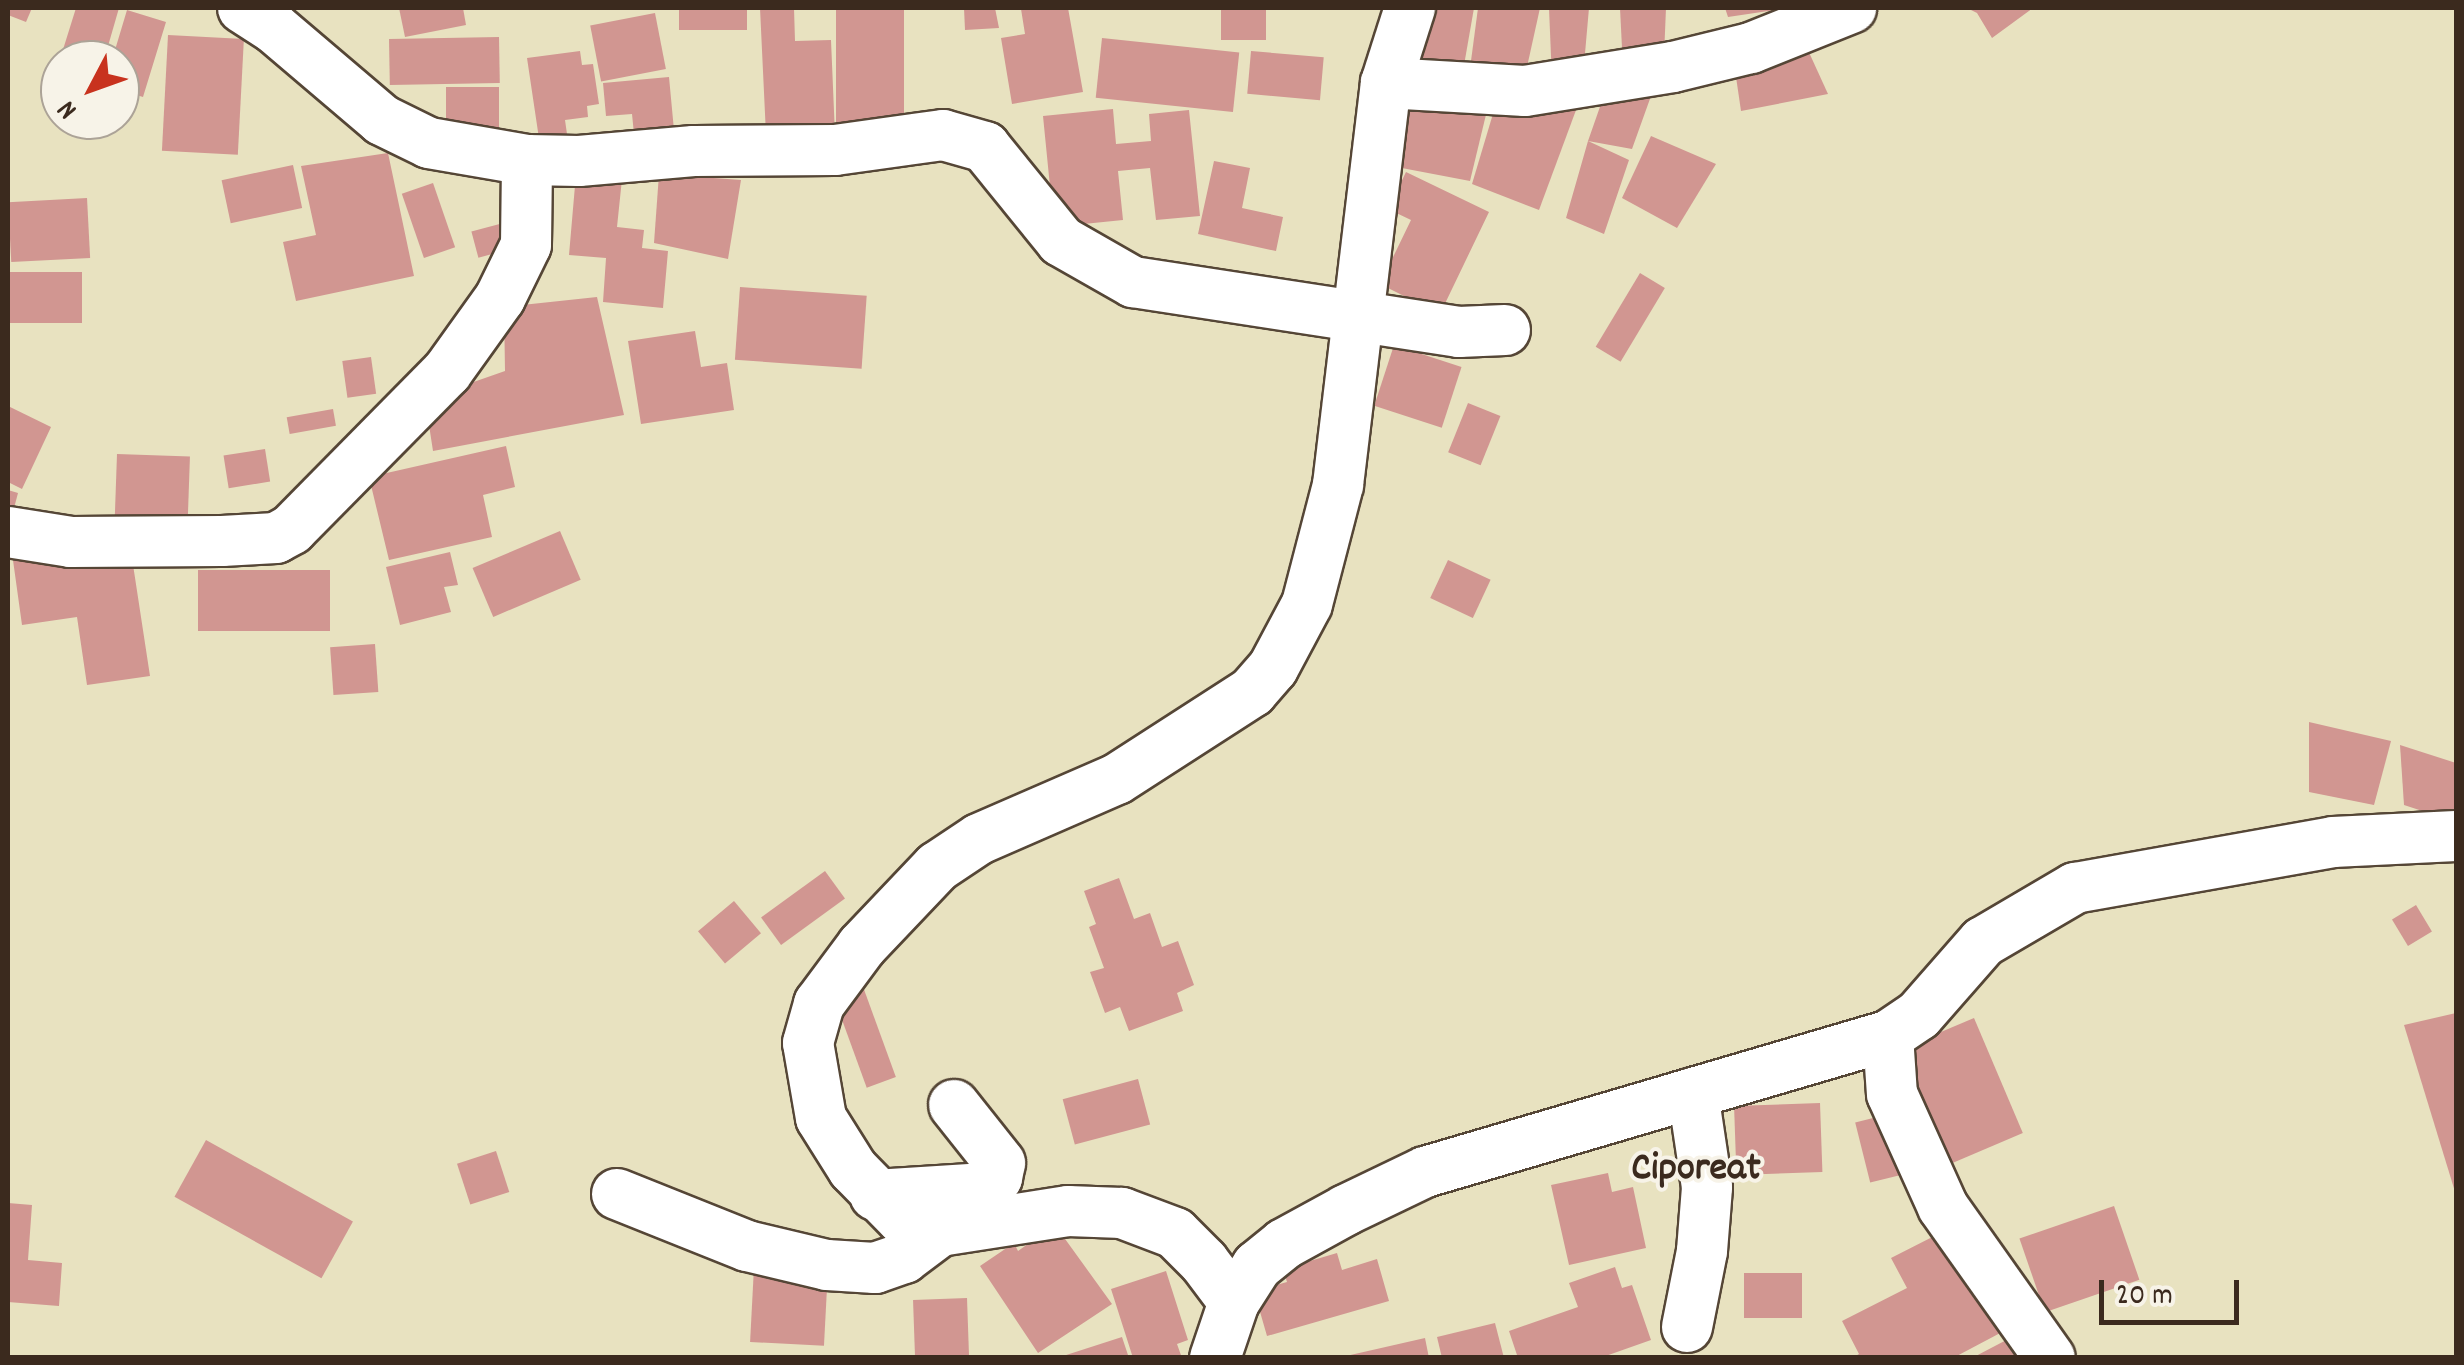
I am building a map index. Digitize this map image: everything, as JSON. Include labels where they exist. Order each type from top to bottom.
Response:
[{"type":"street","points":[[243,8],[274,28],[382,120],[428,143],[527,160],[836,150],[943,135],[986,148],[1060,241],[1133,282],[1362,314],[1459,332],[1505,330]]},
{"type":"street","points":[[1234,1302],[1176,1233],[1122,1213],[1068,1211],[940,1231],[902,1219],[875,1195],[821,1118],[808,1044],[819,1004],[862,946],[937,867],[979,839],[1117,779],[1252,692],[1273,668],[1307,604],[1338,485],[1362,314],[1386,83],[1410,8]]},
{"type":"street","points":[[1386,83],[1525,91],[1673,67],[1751,48],[1851,8]]},
{"type":"street","points":[[8,532],[70,542],[222,542],[276,538],[292,529],[447,372],[500,298],[526,244],[527,160]]},
{"type":"street","points":[[1216,1358],[1234,1302],[1257,1266],[1284,1244],[1425,1172],[1888,1036],[1919,1015],[1983,942],[2075,888],[2334,842],[2456,836]]},
{"type":"street","points":[[1888,1036],[1892,1094],[1943,1207],[2050,1358]]},
{"type":"street","points":[[1687,1327],[1702,1251],[1708,1187],[1693,1093]]},
{"type":"street","points":[[875,1195],[982,1188],[998,1178],[1000,1163],[954,1105]]},
{"type":"street","points":[[617,1194],[746,1246],[827,1265],[874,1268],[904,1258],[940,1231]]},
{"type":"building","points":[[8,8],[32,8],[26,22],[8,15]]},
{"type":"building","points":[[76,8],[119,8],[110,40],[66,40]]},
{"type":"building","points":[[399,8],[463,8],[466,25],[405,37]]},
{"type":"building","points":[[679,8],[747,8],[747,30],[679,30]]},
{"type":"building","points":[[760,8],[794,8],[795,41],[831,40],[835,135],[766,135]]},
{"type":"building","points":[[836,8],[904,8],[904,142],[836,142]]},
{"type":"building","points":[[964,8],[995,8],[999,28],[965,30]]},
{"type":"building","points":[[1068,8],[1083,92],[1012,104],[1001,38],[1025,34],[1021,9]]},
{"type":"building","points":[[1221,8],[1266,8],[1266,40],[1221,40]]},
{"type":"building","points":[[1420,8],[1474,8],[1463,71],[1401,72]]},
{"type":"building","points":[[1478,8],[1540,8],[1523,85],[1469,76]]},
{"type":"building","points":[[1549,8],[1589,8],[1583,76],[1552,80]]},
{"type":"building","points":[[1620,8],[1666,8],[1664,56],[1623,68]]},
{"type":"building","points":[[1725,8],[1775,8],[1775,10],[1728,17]]},
{"type":"building","points":[[1967,8],[2033,8],[1992,38],[1977,13]]},
{"type":"building","points":[[127,10],[166,22],[143,97],[140,40],[118,40]]},
{"type":"building","points":[[655,13],[666,69],[601,82],[590,26]]},
{"type":"building","points":[[168,35],[244,39],[238,155],[162,151]]},
{"type":"building","points":[[499,37],[500,83],[390,85],[389,39]]},
{"type":"building","points":[[1102,38],[1239,52],[1233,112],[1096,98]]},
{"type":"building","points":[[1807,48],[1828,94],[1741,111],[1735,70]]},
{"type":"building","points":[[580,51],[582,65],[593,64],[599,104],[587,106],[588,117],[565,120],[569,148],[541,152],[527,58]]},
{"type":"building","points":[[1251,51],[1324,57],[1320,100],[1247,94]]},
{"type":"building","points":[[669,77],[675,141],[635,144],[632,114],[606,116],[603,83]]},
{"type":"building","points":[[1609,81],[1651,96],[1632,149],[1588,141]]},
{"type":"building","points":[[446,87],[499,87],[499,144],[446,144]]},
{"type":"building","points":[[1393,89],[1490,98],[1470,181],[1386,165]]},
{"type":"building","points":[[1498,97],[1579,102],[1539,210],[1472,184]]},
{"type":"building","points":[[1113,109],[1116,144],[1151,141],[1149,114],[1189,110],[1200,216],[1156,220],[1150,168],[1118,171],[1123,220],[1054,227],[1043,116]]},
{"type":"building","points":[[1651,136],[1716,164],[1677,228],[1622,198]]},
{"type":"building","points":[[1588,141],[1629,160],[1604,234],[1566,218]]},
{"type":"building","points":[[388,153],[414,276],[296,301],[283,242],[316,235],[301,166]]},
{"type":"building","points":[[1214,161],[1250,168],[1242,208],[1283,217],[1276,251],[1198,234]]},
{"type":"building","points":[[293,165],[302,208],[231,223],[222,180]]},
{"type":"building","points":[[1406,172],[1489,212],[1440,314],[1380,284],[1411,220],[1388,209]]},
{"type":"building","points":[[576,174],[622,179],[617,227],[644,230],[642,248],[668,251],[663,308],[603,302],[606,258],[569,255]]},
{"type":"building","points":[[659,174],[741,180],[728,259],[654,243]]},
{"type":"building","points":[[433,183],[455,247],[424,258],[402,194]]},
{"type":"building","points":[[87,198],[90,258],[11,262],[8,202]]},
{"type":"building","points":[[511,221],[518,247],[478,258],[471,232]]},
{"type":"building","points":[[8,272],[82,272],[82,323],[8,323]]},
{"type":"building","points":[[1640,273],[1665,288],[1621,362],[1596,347]]},
{"type":"building","points":[[740,287],[867,296],[862,369],[735,360]]},
{"type":"building","points":[[597,297],[624,415],[433,451],[425,399],[505,371],[504,307]]},
{"type":"building","points":[[695,331],[701,367],[727,363],[734,410],[641,424],[628,341]]},
{"type":"building","points":[[1394,345],[1462,367],[1442,428],[1374,406]]},
{"type":"building","points":[[371,357],[376,394],[347,398],[342,361]]},
{"type":"building","points":[[1468,403],[1500,416],[1481,465],[1448,452]]},
{"type":"building","points":[[8,406],[51,427],[22,489],[8,482]]},
{"type":"building","points":[[333,409],[336,426],[290,434],[287,417]]},
{"type":"building","points":[[506,446],[515,487],[483,495],[492,537],[389,560],[369,477]]},
{"type":"building","points":[[265,449],[270,482],[229,488],[224,456]]},
{"type":"building","points":[[117,454],[190,457],[188,521],[115,518]]},
{"type":"building","points":[[8,490],[18,493],[9,527],[8,527]]},
{"type":"building","points":[[560,531],[581,580],[493,617],[473,568]]},
{"type":"building","points":[[130,545],[150,676],[87,685],[77,617],[22,625],[12,553]]},
{"type":"building","points":[[450,552],[458,585],[444,587],[451,612],[400,625],[386,567]]},
{"type":"building","points":[[1448,560],[1491,580],[1473,618],[1430,598]]},
{"type":"building","points":[[198,570],[330,570],[330,631],[198,631]]},
{"type":"building","points":[[375,644],[378,692],[333,695],[330,647]]},
{"type":"building","points":[[2309,722],[2391,741],[2374,805],[2309,792]]},
{"type":"building","points":[[2400,745],[2456,763],[2456,822],[2404,805]]},
{"type":"building","points":[[825,871],[845,899],[781,945],[761,917]]},
{"type":"building","points":[[1119,878],[1134,919],[1150,913],[1162,947],[1178,941],[1194,985],[1177,993],[1183,1011],[1129,1031],[1120,1007],[1105,1013],[1090,972],[1104,968],[1089,927],[1096,924],[1084,891]]},
{"type":"building","points":[[734,901],[761,933],[725,963],[698,931]]},
{"type":"building","points":[[2416,905],[2432,932],[2408,946],[2392,919]]},
{"type":"building","points":[[862,984],[896,1077],[867,1088],[833,995]]},
{"type":"building","points":[[2456,1013],[2456,1195],[2404,1025]]},
{"type":"building","points":[[1974,1018],[2023,1133],[1950,1164],[1901,1049]]},
{"type":"building","points":[[1138,1079],[1150,1124],[1075,1145],[1063,1099]]},
{"type":"building","points":[[1820,1103],[1822,1172],[1736,1175],[1734,1106]]},
{"type":"building","points":[[1893,1113],[1908,1173],[1870,1183],[1855,1122]]},
{"type":"building","points":[[206,1140],[353,1221],[321,1278],[174,1197]]},
{"type":"building","points":[[496,1151],[509,1192],[470,1205],[457,1164]]},
{"type":"building","points":[[1608,1173],[1612,1192],[1633,1187],[1646,1248],[1569,1265],[1551,1185]]},
{"type":"building","points":[[8,1203],[32,1205],[28,1260],[62,1263],[59,1306],[8,1302]]},
{"type":"building","points":[[2114,1206],[2139,1280],[2045,1312],[2019,1239]]},
{"type":"building","points":[[1055,1225],[1112,1304],[1038,1353],[980,1266],[1014,1243],[1018,1251]]},
{"type":"building","points":[[1952,1227],[1978,1301],[1987,1297],[2004,1331],[1953,1358],[1852,1358],[1859,1354],[1842,1321],[1907,1288],[1891,1258]]},
{"type":"building","points":[[1337,1253],[1342,1270],[1377,1259],[1389,1301],[1267,1336],[1254,1291],[1287,1282],[1283,1269]]},
{"type":"building","points":[[754,1267],[828,1271],[824,1346],[750,1342]]},
{"type":"building","points":[[1615,1267],[1622,1288],[1632,1285],[1651,1340],[1600,1358],[1518,1358],[1509,1331],[1578,1307],[1569,1283]]},
{"type":"building","points":[[1166,1271],[1188,1340],[1177,1344],[1182,1358],[1133,1358],[1111,1289]]},
{"type":"building","points":[[1744,1273],[1802,1273],[1802,1318],[1744,1318]]},
{"type":"building","points":[[967,1298],[969,1358],[915,1358],[913,1300]]},
{"type":"building","points":[[1495,1323],[1504,1358],[1442,1358],[1437,1337]]},
{"type":"building","points":[[2014,1336],[2024,1358],[1972,1358]]},
{"type":"building","points":[[1122,1337],[1129,1358],[1060,1358],[1060,1357]]},
{"type":"building","points":[[1425,1338],[1429,1358],[1346,1356]]},
{"type":"district","name":"Ciporeat","points":[[1696,1171]]}]
